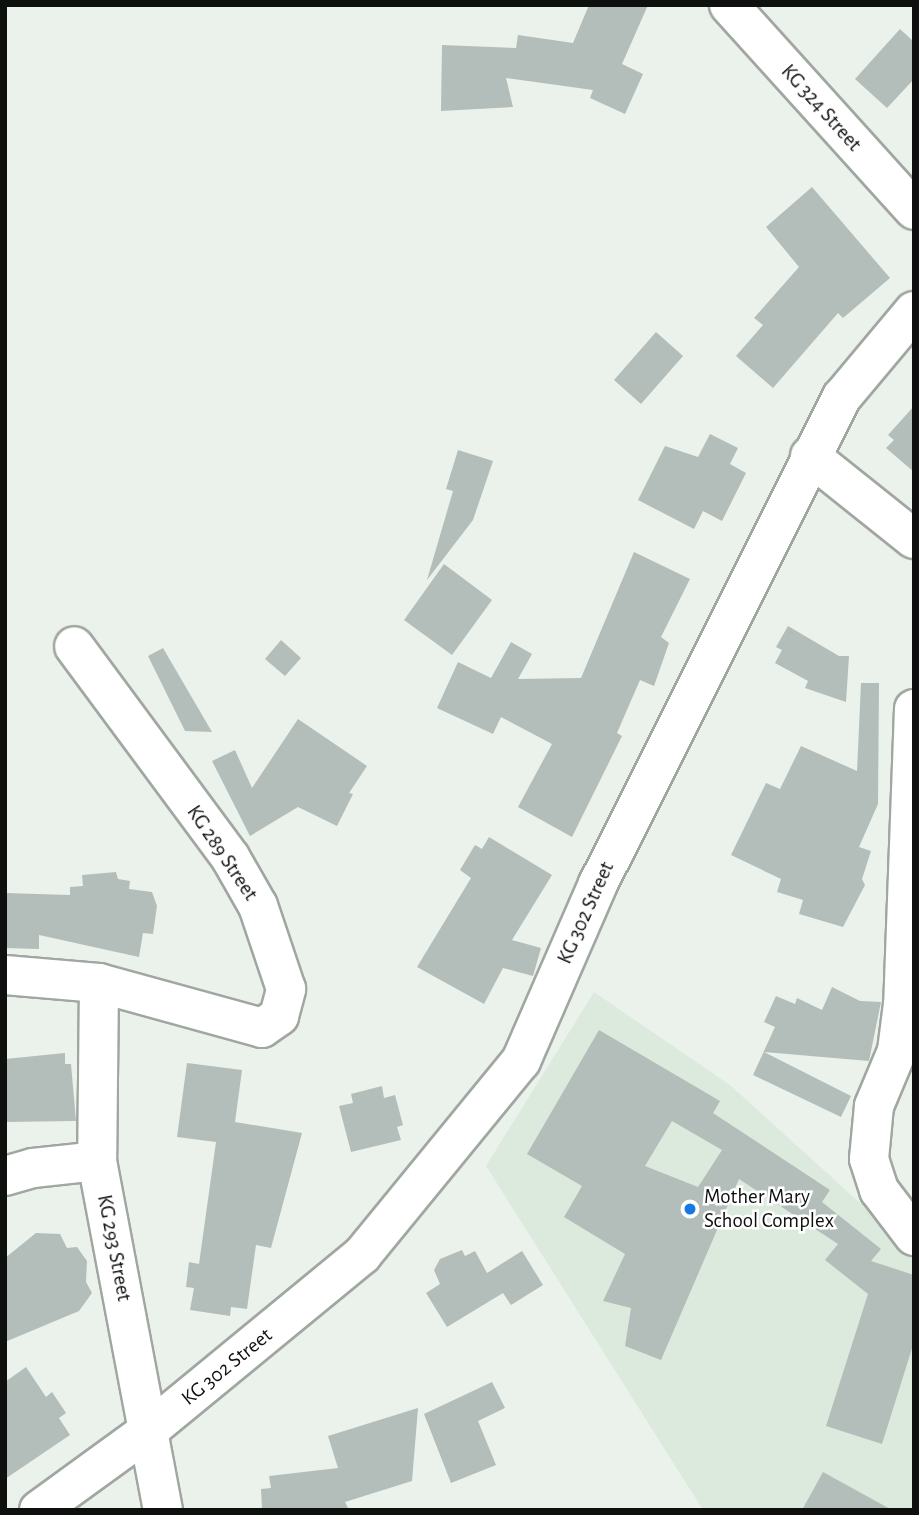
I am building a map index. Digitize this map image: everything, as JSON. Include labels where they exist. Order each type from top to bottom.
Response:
[{"type":"street","name":"KG 324 Street","points":[[745,11],[914,210]]},
{"type":"street","name":"KG 302 Street","points":[[39,1510],[149,1430],[362,1255],[521,1061],[598,884],[810,456],[842,397],[914,311]]},
{"type":"street","points":[[810,456],[914,539]]},
{"type":"street","name":"KG 289 Street","points":[[5,975],[99,983],[262,1028],[279,1016],[286,989],[258,906],[230,857],[74,646]]},
{"type":"street","points":[[914,709],[903,1004],[897,1051],[874,1106],[869,1159],[879,1190],[914,1236]]},
{"type":"street","name":"KG 293 Street","points":[[99,983],[97,1161],[163,1510]]},
{"type":"street","points":[[5,1176],[33,1168],[97,1161]]},
{"type":"shaded area","name":"Mother Mary School Complex","points":[[594,992],[730,1085],[914,1252],[914,1510],[703,1510],[486,1166]]},
{"type":"building","points":[[589,5],[648,5],[622,64],[643,74],[625,114],[590,98],[593,90],[506,78],[513,107],[441,111],[442,45],[516,48],[518,35],[573,43]]},
{"type":"building","points":[[900,29],[914,42],[914,79],[887,108],[855,79]]},
{"type":"building","points":[[812,187],[890,278],[843,318],[838,313],[773,388],[736,356],[763,325],[754,318],[799,267],[766,227]]},
{"type":"building","points":[[656,332],[683,356],[641,404],[614,380]]},
{"type":"building","points":[[914,406],[914,472],[886,448],[894,440],[888,435]]},
{"type":"building","points":[[710,434],[738,448],[730,464],[746,473],[722,521],[703,511],[694,529],[638,500],[665,446],[698,457]]},
{"type":"building","points":[[458,450],[493,461],[473,520],[427,580],[453,491],[446,489]]},
{"type":"building","points":[[634,552],[690,579],[661,637],[669,643],[654,686],[640,680],[617,733],[622,736],[572,837],[518,807],[552,744],[501,717],[493,734],[437,708],[458,662],[491,678],[511,642],[532,654],[518,679],[581,678]]},
{"type":"building","points":[[444,564],[492,600],[452,655],[404,620]]},
{"type":"building","points":[[788,626],[839,656],[849,656],[846,702],[805,688],[808,681],[775,663],[782,650],[776,647]]},
{"type":"building","points":[[281,640],[301,658],[285,676],[265,659]]},
{"type":"building","points":[[163,648],[212,732],[185,731],[148,656]]},
{"type":"building","points":[[861,683],[879,683],[878,804],[859,847],[871,851],[862,879],[865,885],[843,927],[799,914],[803,900],[777,892],[781,879],[731,855],[766,783],[780,789],[801,746],[857,771]]},
{"type":"building","points":[[298,719],[367,766],[349,793],[353,794],[337,826],[298,807],[250,836],[212,761],[235,750],[252,788]]},
{"type":"building","points":[[489,837],[552,875],[512,940],[541,948],[533,976],[503,968],[484,1004],[417,967],[471,878],[460,870],[475,845],[482,849]]},
{"type":"building","points":[[116,872],[118,879],[130,881],[129,889],[152,892],[157,906],[153,934],[143,933],[139,957],[39,935],[39,949],[5,948],[5,893],[70,895],[70,887],[83,886],[82,875]]},
{"type":"building","points":[[832,987],[860,1001],[881,1002],[869,1061],[764,1052],[851,1096],[841,1117],[753,1075],[775,1027],[764,1022],[776,996],[795,1004],[797,998],[822,1010]]},
{"type":"building","points":[[599,1030],[720,1101],[713,1113],[830,1190],[822,1202],[881,1249],[871,1261],[914,1275],[914,1342],[882,1444],[826,1426],[868,1294],[825,1260],[838,1244],[739,1179],[661,1360],[625,1346],[631,1308],[603,1301],[625,1254],[564,1217],[582,1186],[527,1154]],"holes":[[[672,1121],[722,1150],[698,1187],[645,1166]]]},
{"type":"building","points":[[65,1053],[65,1064],[71,1064],[76,1121],[5,1122],[5,1059]]},
{"type":"building","points":[[187,1063],[242,1070],[235,1122],[302,1133],[271,1248],[256,1245],[247,1309],[231,1307],[230,1316],[190,1310],[194,1288],[186,1287],[189,1262],[199,1264],[216,1142],[177,1137]]},
{"type":"building","points":[[382,1086],[384,1098],[395,1095],[403,1125],[397,1127],[401,1140],[351,1152],[339,1106],[353,1103],[351,1094]]},
{"type":"building","points":[[36,1233],[60,1234],[67,1248],[77,1247],[87,1261],[86,1282],[92,1293],[79,1311],[5,1342],[5,1258]]},
{"type":"building","points":[[462,1250],[465,1256],[475,1251],[487,1273],[522,1251],[543,1285],[511,1305],[503,1293],[447,1327],[426,1293],[440,1284],[434,1270],[440,1259]]},
{"type":"building","points":[[26,1367],[46,1397],[52,1392],[66,1413],[59,1418],[70,1435],[5,1479],[5,1382]]},
{"type":"building","points":[[492,1382],[505,1408],[478,1421],[496,1465],[451,1483],[424,1414]]},
{"type":"building","points":[[418,1408],[412,1481],[345,1502],[349,1510],[262,1510],[261,1489],[271,1488],[269,1476],[338,1468],[328,1436]]},
{"type":"building","points":[[823,1472],[892,1510],[802,1510]]},
{"type":"place","name":"Mother Mary School Complex","points":[[690,1209]]}]
